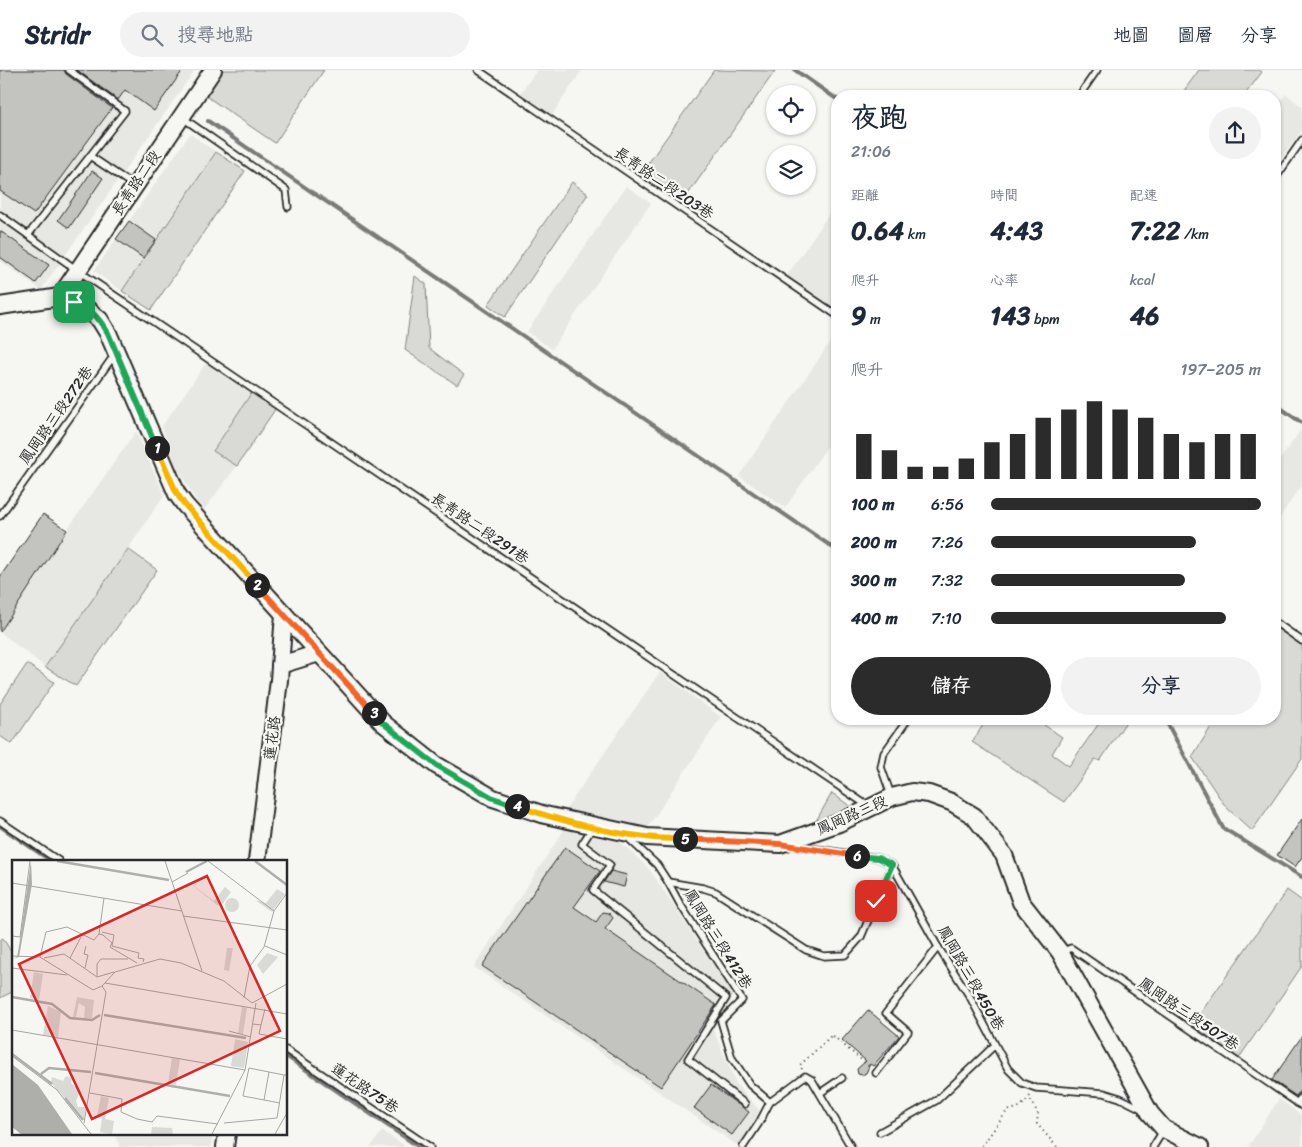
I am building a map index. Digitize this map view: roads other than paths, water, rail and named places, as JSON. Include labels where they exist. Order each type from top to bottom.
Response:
[{"type":"street","name":"長青路二段","points":[[60,297],[213,70]]},
{"type":"street","name":"鳳岡路三段","points":[[0,306],[60,297],[82,305],[100,320],[116,352],[177,494],[383,723],[436,765],[493,798],[545,815],[593,827],[647,837],[780,844],[839,823],[892,797],[912,792],[929,794],[951,802],[974,816],[1004,855],[1021,902],[1060,952],[1150,1113],[1164,1129],[1200,1147]]},
{"type":"street","name":"蓮花路","points":[[257,860],[280,665],[284,614]]},
{"type":"street","points":[[280,665],[319,653]]},
{"type":"street","points":[[226,1147],[227,1134]]},
{"type":"lane","points":[[28,235],[125,111],[69,70]]},
{"type":"lane","name":"長青路二段203巷","points":[[478,70],[831,311]]},
{"type":"lane","points":[[1083,90],[1097,70]]},
{"type":"lane","points":[[182,116],[286,190],[288,207]]},
{"type":"lane","points":[[1281,170],[1302,140]]},
{"type":"lane","points":[[90,156],[134,186]]},
{"type":"lane","name":"長青路二段291巷","points":[[0,215],[77,270],[870,808]]},
{"type":"lane","name":"鳳岡路三段272巷","points":[[0,516],[116,352]]},
{"type":"lane","points":[[1281,626],[1302,641]]},
{"type":"lane","points":[[892,797],[881,767],[884,753],[904,725]]},
{"type":"lane","points":[[0,821],[58,860]]},
{"type":"lane","points":[[593,827],[582,844],[610,865],[593,890],[726,998],[688,1059],[745,1104]]},
{"type":"lane","name":"鳳岡路三段412巷","points":[[623,833],[656,865],[742,1000],[721,1021],[732,1058],[750,1085],[770,1102]]},
{"type":"lane","points":[[668,882],[716,892],[806,950],[824,956],[846,955],[861,936],[892,865],[878,858],[780,844]]},
{"type":"lane","name":"鳳岡路三段450巷","points":[[892,865],[938,947],[970,997],[1008,1069],[1022,1083],[1036,1088],[1104,1093],[1120,1098],[1150,1113]]},
{"type":"lane","points":[[876,1073],[908,1032],[886,1013],[938,947]]},
{"type":"lane","name":"鳳岡路三段507巷","points":[[1060,952],[1071,948],[1300,1105]]},
{"type":"lane","points":[[880,1132],[937,1100],[995,1045]]},
{"type":"lane","name":"蓮花路75巷","points":[[288,1051],[430,1147]]},
{"type":"lane","points":[[743,1147],[770,1102],[806,1076],[812,1080],[851,1147]]},
{"type":"lane","points":[[820,1093],[842,1078]]},
{"type":"lane","points":[[1300,1105],[1302,1096]]},
{"type":"lane","points":[[1153,1147],[1164,1129]]},
{"type":"waterway","points":[[795,70],[831,95]]},
{"type":"waterway","points":[[208,121],[831,546]]},
{"type":"waterway","points":[[1281,408],[1302,423]]},
{"type":"waterway","points":[[1168,725],[1223,828],[1302,877]]},
{"type":"waterway","points":[[0,826],[50,860]]},
{"type":"waterway","points":[[288,1057],[419,1147]]}]
